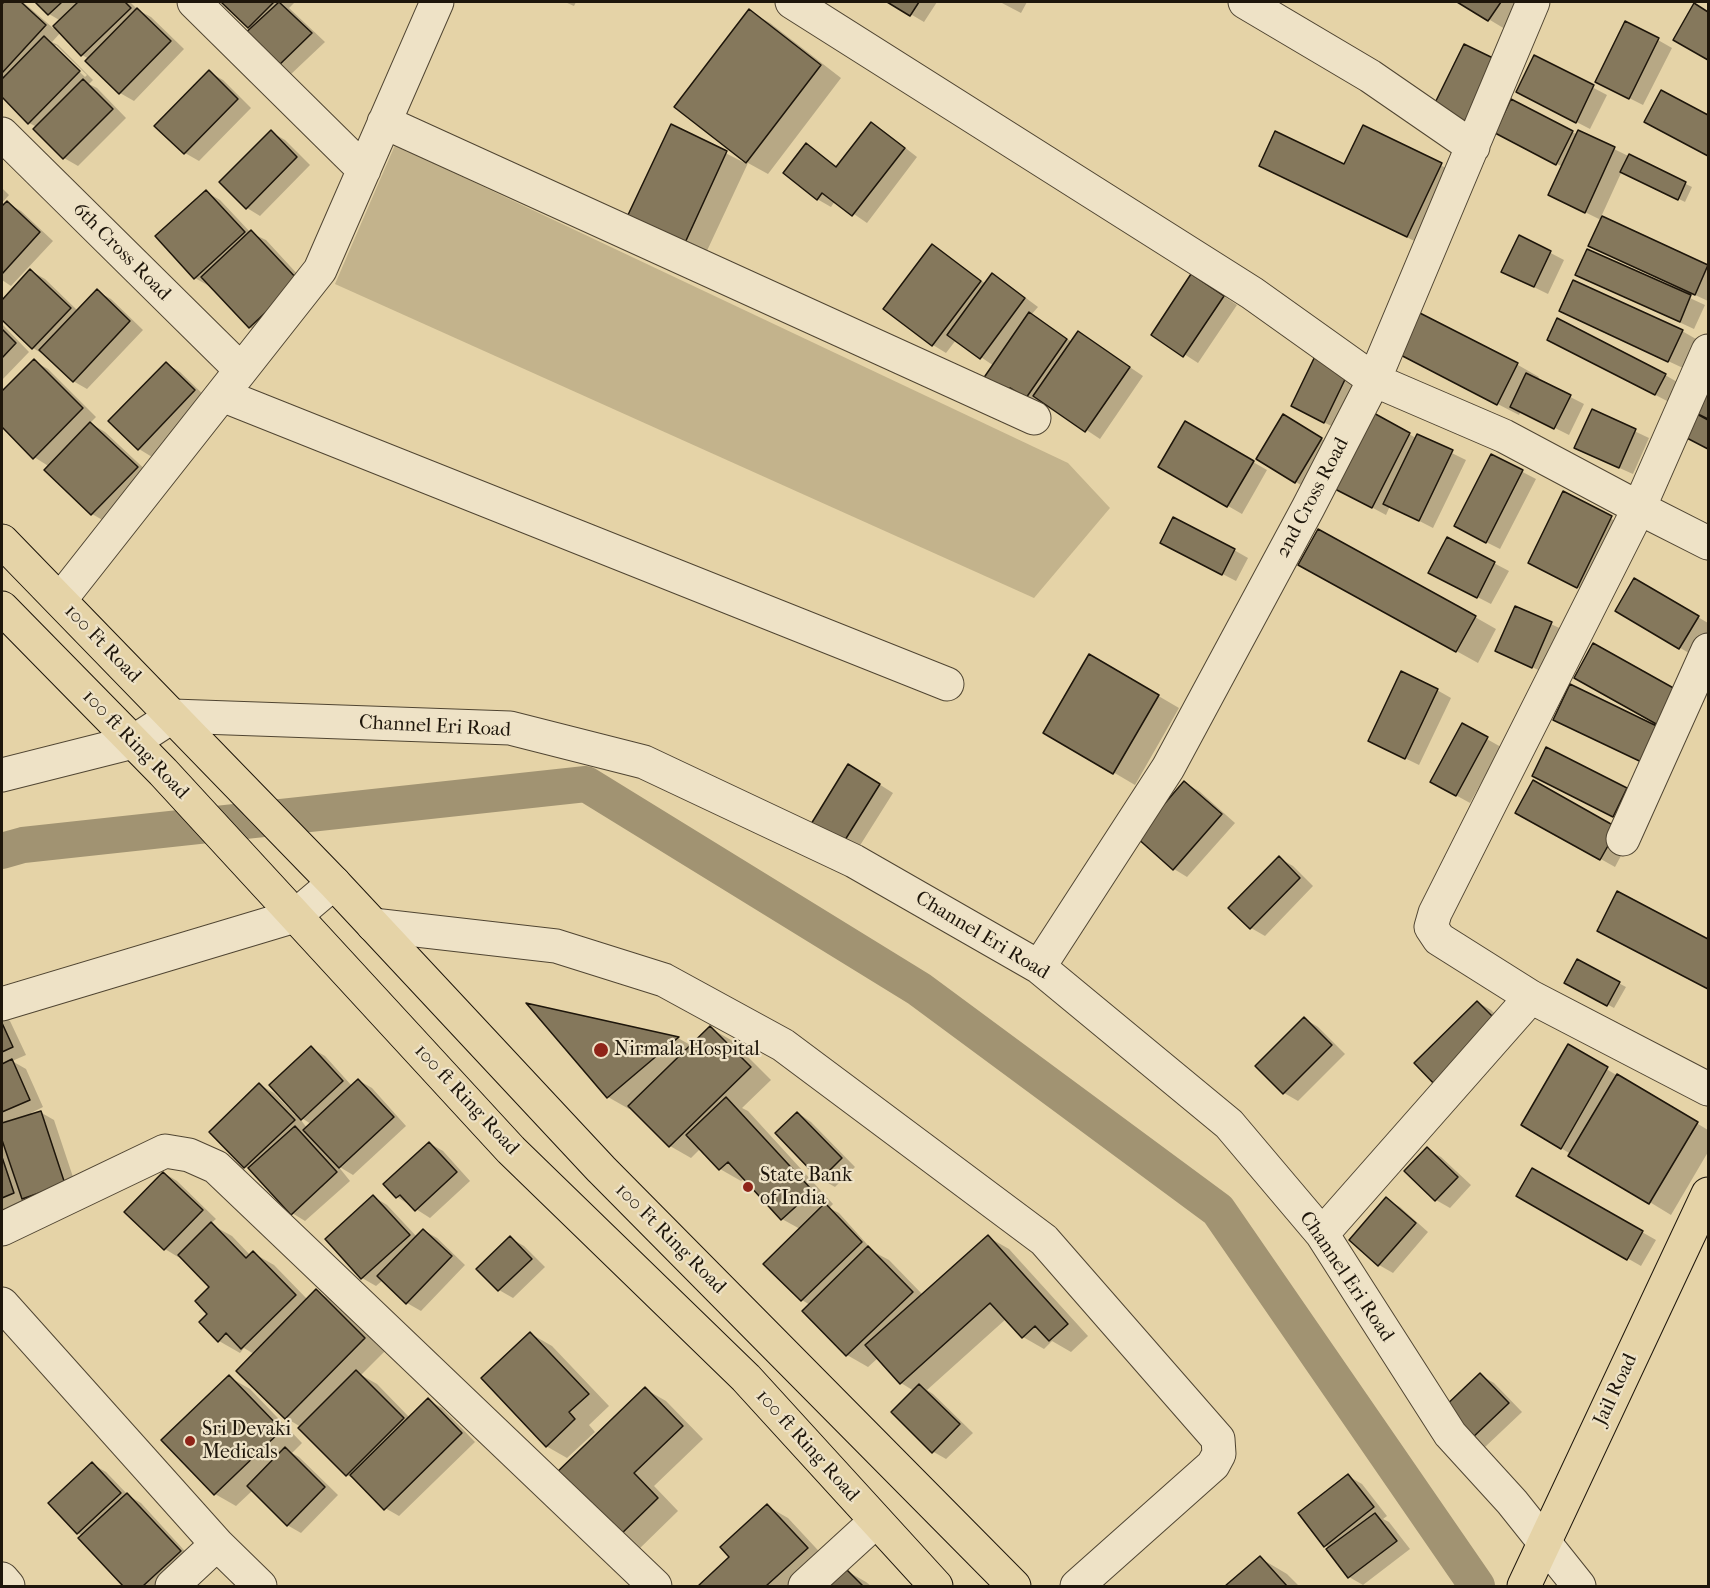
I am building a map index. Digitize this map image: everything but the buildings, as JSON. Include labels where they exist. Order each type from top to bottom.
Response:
[{"type":"main road","name":"100 Ft Road","points":[[2,541],[334,883]]},
{"type":"main road","name":"100 ft Ring Road","points":[[2,608],[163,772],[511,1150],[746,1378],[936,1587]]},
{"type":"main road","name":"100 Ft Ring Road","points":[[334,883],[601,1169],[1014,1587]]},
{"type":"main road","name":"Jail Road","points":[[1524,1587],[1706,1204]]},
{"type":"street","points":[[195,2],[363,170]]},
{"type":"street","points":[[60,600],[320,270],[437,2]]},
{"type":"street","points":[[792,2],[1252,293],[1374,380],[1504,436],[1708,543]]},
{"type":"street","points":[[1245,2],[1370,76],[1473,147]]},
{"type":"street","name":"2nd Cross Road","points":[[1039,967],[1168,768],[1374,380],[1533,2]]},
{"type":"street","points":[[384,122],[1034,418]]},
{"type":"street","name":"6th Cross Road","points":[[2,134],[232,382]]},
{"type":"street","points":[[1708,351],[1639,508],[1435,913],[1431,927],[1439,939],[1531,997],[1708,1089]]},
{"type":"street","points":[[232,382],[947,684]]},
{"type":"street","points":[[1623,840],[1708,650]]},
{"type":"street","points":[[2,775],[133,742],[173,717]]},
{"type":"street","name":"Channel Eri Road","points":[[173,717],[510,728],[644,762],[854,861],[1039,967],[1229,1124],[1322,1234],[1450,1434],[1512,1502],[1579,1587]]},
{"type":"street","points":[[2,1004],[295,916],[334,883]]},
{"type":"street","points":[[373,925],[556,946],[664,980],[783,1045],[1044,1240],[1218,1440],[1219,1454],[1213,1465],[1077,1587]]},
{"type":"street","points":[[1322,1234],[1531,997]]},
{"type":"street","points":[[2,1229],[165,1151],[189,1155],[216,1167],[655,1587]]},
{"type":"street","points":[[2,1304],[217,1544],[260,1587]]},
{"type":"street","points":[[805,1587],[876,1521]]},
{"type":"street","points":[[172,1587],[217,1544]]},
{"type":"street","points":[[2,1579],[8,1587]]},
{"type":"shaded area","points":[[395,145],[1068,463],[1110,508],[1034,598],[335,284]]},
{"type":"waterway","points":[[2,851],[23,845],[586,784],[919,989],[1218,1210],[1477,1586]]},
{"type":"place","name":"Nirmala Hospital","points":[[601,1050]]},
{"type":"place","name":"State Bank of India","points":[[748,1187]]},
{"type":"place","name":"Sri Devaki Medicals","points":[[190,1441]]}]
